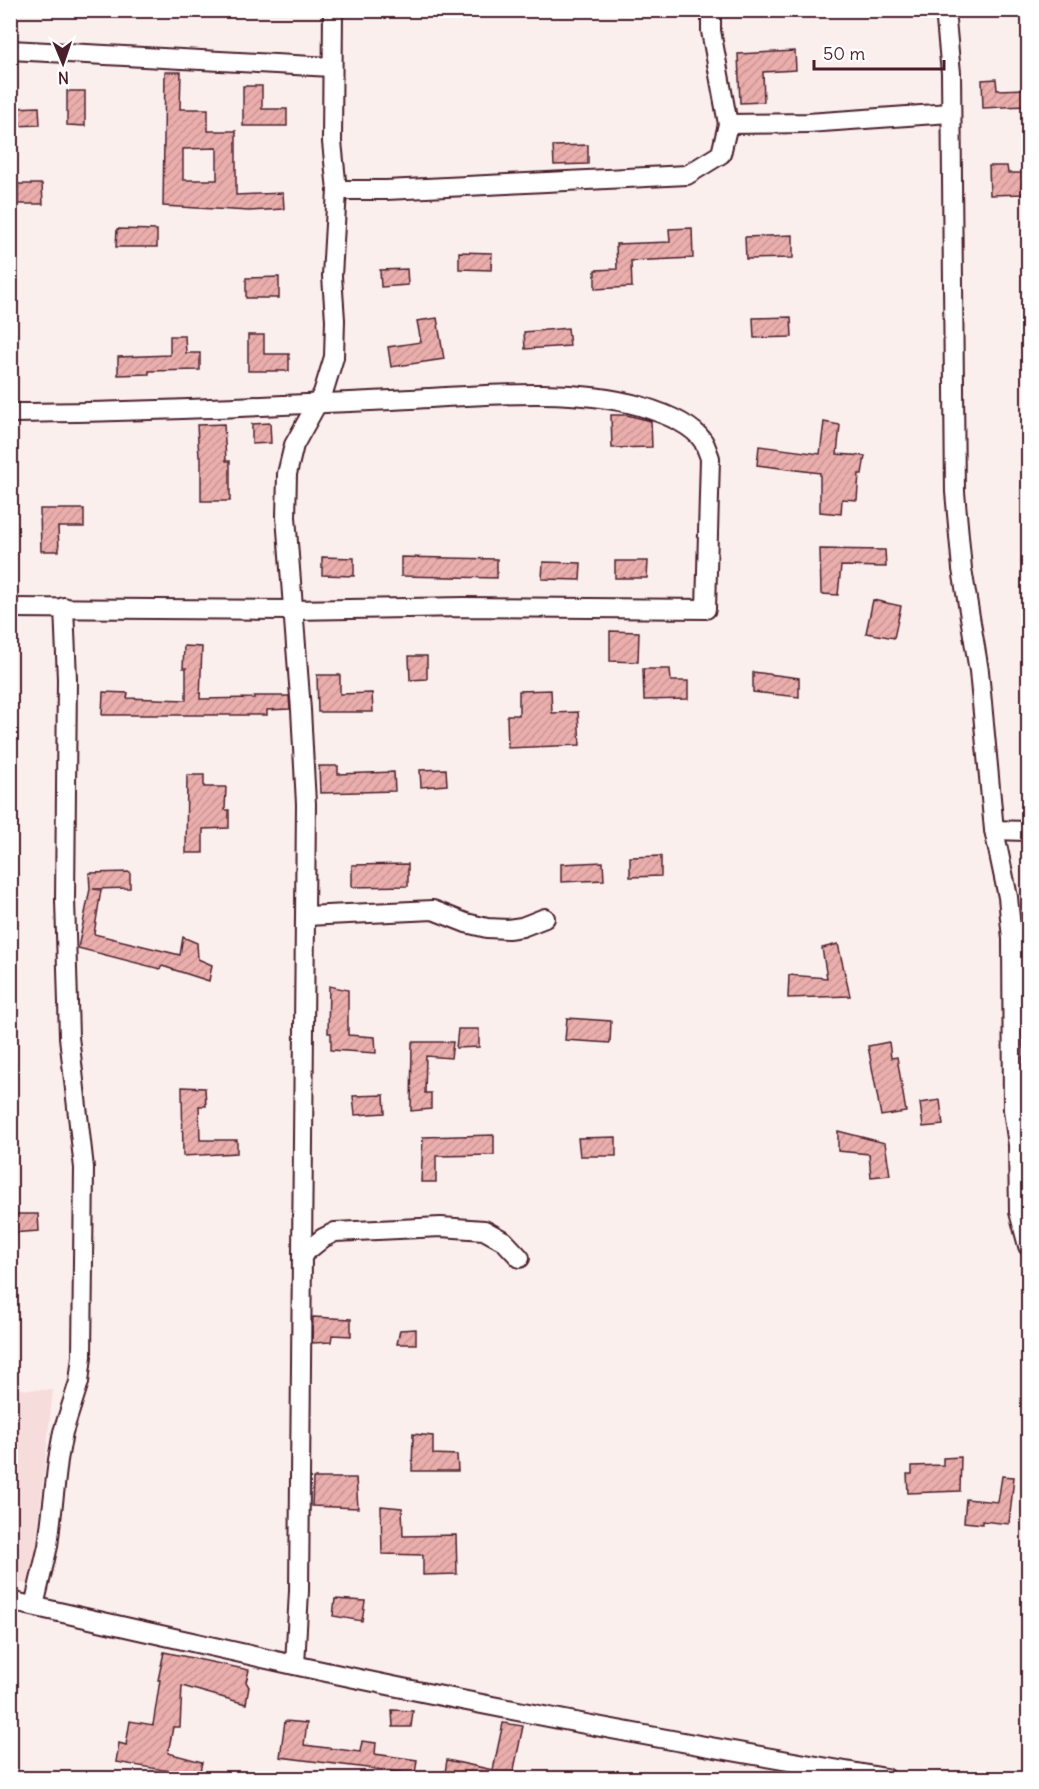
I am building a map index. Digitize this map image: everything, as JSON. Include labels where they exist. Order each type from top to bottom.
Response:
[{"type":"street","points":[[295,1665],[299,1591],[306,804],[286,517],[287,474],[294,445],[326,386],[334,357],[335,320],[332,276],[337,190],[332,142],[333,10]]},
{"type":"street","points":[[337,190],[386,190],[687,175],[721,154],[728,124],[711,31],[711,10]]},
{"type":"street","points":[[945,10],[951,72],[955,492],[962,569],[979,671],[994,830],[1008,897],[1020,1024],[1013,1110],[1018,1144],[1019,1212],[1029,1246]]},
{"type":"street","points":[[10,50],[332,67]]},
{"type":"street","points":[[728,124],[808,123],[950,113]]},
{"type":"street","points":[[10,413],[103,413],[489,396],[576,396],[640,406],[687,427],[702,441],[710,458],[706,609],[10,608]]},
{"type":"street","points":[[34,1606],[48,1546],[57,1460],[63,1432],[79,1382],[82,1356],[84,1168],[69,1037],[65,900],[67,679],[64,607]]},
{"type":"street","points":[[994,830],[1029,831]]},
{"type":"street","points":[[306,916],[434,910],[466,923],[487,928],[508,929],[522,927],[545,918]]},
{"type":"street","points":[[302,1255],[335,1232],[441,1227],[484,1230],[504,1241],[520,1258]]},
{"type":"street","points":[[10,1601],[295,1665],[595,1726],[886,1779]]},
{"type":"shaded area","points":[[11,1389],[53,1390],[32,1585],[11,1581]]},
{"type":"building","points":[[795,51],[796,70],[763,72],[764,102],[740,103],[738,54]]},
{"type":"building","points":[[165,72],[181,72],[180,109],[208,109],[208,131],[236,131],[236,195],[283,193],[284,209],[249,211],[163,206]],"holes":[[[217,148],[217,180],[183,180],[183,149]]]},
{"type":"building","points":[[996,79],[997,90],[1027,89],[1027,106],[983,108],[982,80]]},
{"type":"building","points":[[243,86],[262,86],[262,109],[287,109],[287,126],[243,126]]},
{"type":"building","points":[[67,91],[85,91],[85,126],[67,125]]},
{"type":"building","points":[[39,107],[40,125],[13,126],[12,108]]},
{"type":"building","points":[[588,145],[588,164],[554,165],[553,146]]},
{"type":"building","points":[[989,166],[1007,166],[1008,173],[1029,173],[1029,194],[990,195]]},
{"type":"building","points":[[18,184],[42,184],[43,204],[18,204]]},
{"type":"building","points":[[692,228],[693,258],[631,261],[632,287],[595,289],[595,270],[617,269],[616,244],[670,242],[669,229]]},
{"type":"building","points":[[117,229],[157,230],[157,247],[116,247]]},
{"type":"building","points":[[793,235],[793,258],[746,259],[745,237]]},
{"type":"building","points":[[459,252],[492,253],[491,270],[459,269]]},
{"type":"building","points":[[407,269],[408,285],[381,287],[380,270]]},
{"type":"building","points":[[279,277],[279,298],[246,298],[246,278]]},
{"type":"building","points":[[791,317],[792,337],[754,338],[753,318]]},
{"type":"building","points":[[437,318],[444,359],[391,367],[388,347],[421,342],[417,321]]},
{"type":"building","points":[[568,328],[570,346],[525,349],[524,332]]},
{"type":"building","points":[[248,335],[264,335],[264,354],[289,354],[289,371],[248,371]]},
{"type":"building","points":[[170,336],[185,336],[186,353],[200,353],[200,370],[149,371],[149,374],[118,375],[118,357],[170,355]]},
{"type":"building","points":[[611,415],[627,415],[651,421],[652,447],[612,448]]},
{"type":"building","points":[[824,422],[840,425],[837,454],[865,456],[862,474],[859,474],[857,500],[842,499],[841,514],[820,512],[820,473],[757,465],[759,446],[820,454]]},
{"type":"building","points":[[270,423],[271,443],[252,444],[252,424]]},
{"type":"building","points":[[224,424],[226,461],[230,461],[230,501],[201,501],[201,457],[199,457],[197,425]]},
{"type":"building","points":[[40,509],[84,509],[84,527],[58,527],[59,551],[41,551]]},
{"type":"building","points":[[820,549],[885,550],[886,567],[841,566],[838,595],[821,594]]},
{"type":"building","points":[[322,557],[354,558],[354,576],[322,575]]},
{"type":"building","points":[[401,557],[497,559],[497,578],[401,576]]},
{"type":"building","points":[[615,561],[648,561],[647,578],[615,578]]},
{"type":"building","points":[[543,562],[581,563],[580,580],[542,579]]},
{"type":"building","points":[[873,600],[901,606],[894,638],[866,633]]},
{"type":"building","points":[[610,631],[639,632],[638,662],[610,661]]},
{"type":"building","points":[[184,646],[202,647],[200,699],[289,696],[290,709],[267,710],[267,715],[102,715],[103,692],[128,693],[127,698],[186,700],[186,668],[183,668]]},
{"type":"building","points":[[409,656],[427,656],[427,679],[410,680]]},
{"type":"building","points":[[643,669],[670,669],[671,681],[688,681],[688,699],[644,700]]},
{"type":"building","points":[[753,672],[799,678],[799,697],[753,692]]},
{"type":"building","points":[[317,675],[340,675],[340,694],[372,693],[373,712],[318,712]]},
{"type":"building","points":[[551,690],[552,713],[578,712],[580,745],[508,748],[507,715],[519,715],[519,691]]},
{"type":"building","points":[[319,766],[338,766],[338,774],[394,772],[395,791],[320,793]]},
{"type":"building","points":[[446,769],[447,785],[421,787],[420,770]]},
{"type":"building","points":[[187,775],[204,775],[204,787],[226,787],[225,810],[229,810],[229,828],[203,829],[203,853],[186,853]]},
{"type":"building","points":[[661,856],[661,876],[630,877],[630,857]]},
{"type":"building","points":[[603,862],[604,880],[561,882],[561,864]]},
{"type":"building","points":[[408,864],[408,886],[352,887],[352,865]]},
{"type":"building","points":[[130,872],[130,888],[93,889],[101,890],[94,934],[180,955],[183,937],[197,943],[198,959],[212,965],[209,981],[162,966],[160,969],[78,948],[90,889],[89,873]]},
{"type":"building","points":[[838,944],[850,996],[788,998],[789,975],[827,978],[822,948]]},
{"type":"building","points":[[329,986],[348,990],[348,1035],[375,1037],[376,1053],[331,1050],[331,1033],[328,1033]]},
{"type":"building","points":[[567,1018],[611,1021],[610,1043],[565,1040]]},
{"type":"building","points":[[458,1029],[479,1029],[479,1047],[456,1048]]},
{"type":"building","points":[[412,1042],[453,1042],[451,1058],[426,1056],[425,1093],[431,1093],[431,1109],[411,1111]]},
{"type":"building","points":[[889,1042],[891,1058],[897,1057],[906,1112],[881,1116],[868,1046]]},
{"type":"building","points":[[182,1087],[205,1088],[206,1106],[199,1106],[200,1140],[237,1140],[237,1153],[183,1156]]},
{"type":"building","points":[[384,1095],[385,1113],[355,1115],[353,1096]]},
{"type":"building","points":[[940,1100],[943,1125],[923,1127],[920,1103]]},
{"type":"building","points":[[838,1131],[885,1143],[890,1175],[871,1177],[869,1154],[838,1151]]},
{"type":"building","points":[[494,1135],[494,1155],[436,1156],[436,1182],[421,1182],[423,1137]]},
{"type":"building","points":[[616,1137],[616,1156],[580,1156],[578,1138]]},
{"type":"building","points":[[10,1214],[38,1214],[39,1231],[10,1233]]},
{"type":"building","points":[[313,1317],[351,1319],[351,1336],[332,1335],[331,1342],[312,1343]]},
{"type":"building","points":[[416,1329],[416,1344],[397,1344],[400,1330]]},
{"type":"building","points":[[413,1434],[433,1436],[433,1454],[457,1455],[458,1471],[412,1471]]},
{"type":"building","points":[[961,1457],[960,1491],[908,1493],[907,1474],[912,1474],[912,1466],[943,1465],[943,1458]]},
{"type":"building","points":[[1002,1476],[1014,1477],[1009,1524],[964,1522],[966,1499],[998,1502]]},
{"type":"building","points":[[313,1478],[356,1478],[358,1508],[312,1506]]},
{"type":"building","points":[[381,1506],[402,1508],[403,1536],[456,1535],[457,1574],[423,1575],[423,1555],[382,1554]]},
{"type":"building","points":[[335,1599],[365,1601],[362,1621],[333,1616]]},
{"type":"building","points":[[164,1652],[249,1670],[246,1682],[249,1687],[246,1704],[182,1686],[180,1727],[173,1727],[168,1753],[202,1762],[199,1776],[116,1762],[119,1743],[126,1745],[130,1721],[153,1725]]},
{"type":"building","points":[[392,1710],[413,1711],[411,1727],[393,1727]]},
{"type":"building","points":[[285,1721],[307,1723],[304,1745],[360,1752],[362,1741],[376,1743],[375,1754],[417,1760],[415,1774],[280,1757]]},
{"type":"building","points":[[503,1723],[523,1726],[512,1779],[444,1779],[447,1760],[493,1770]]}]
